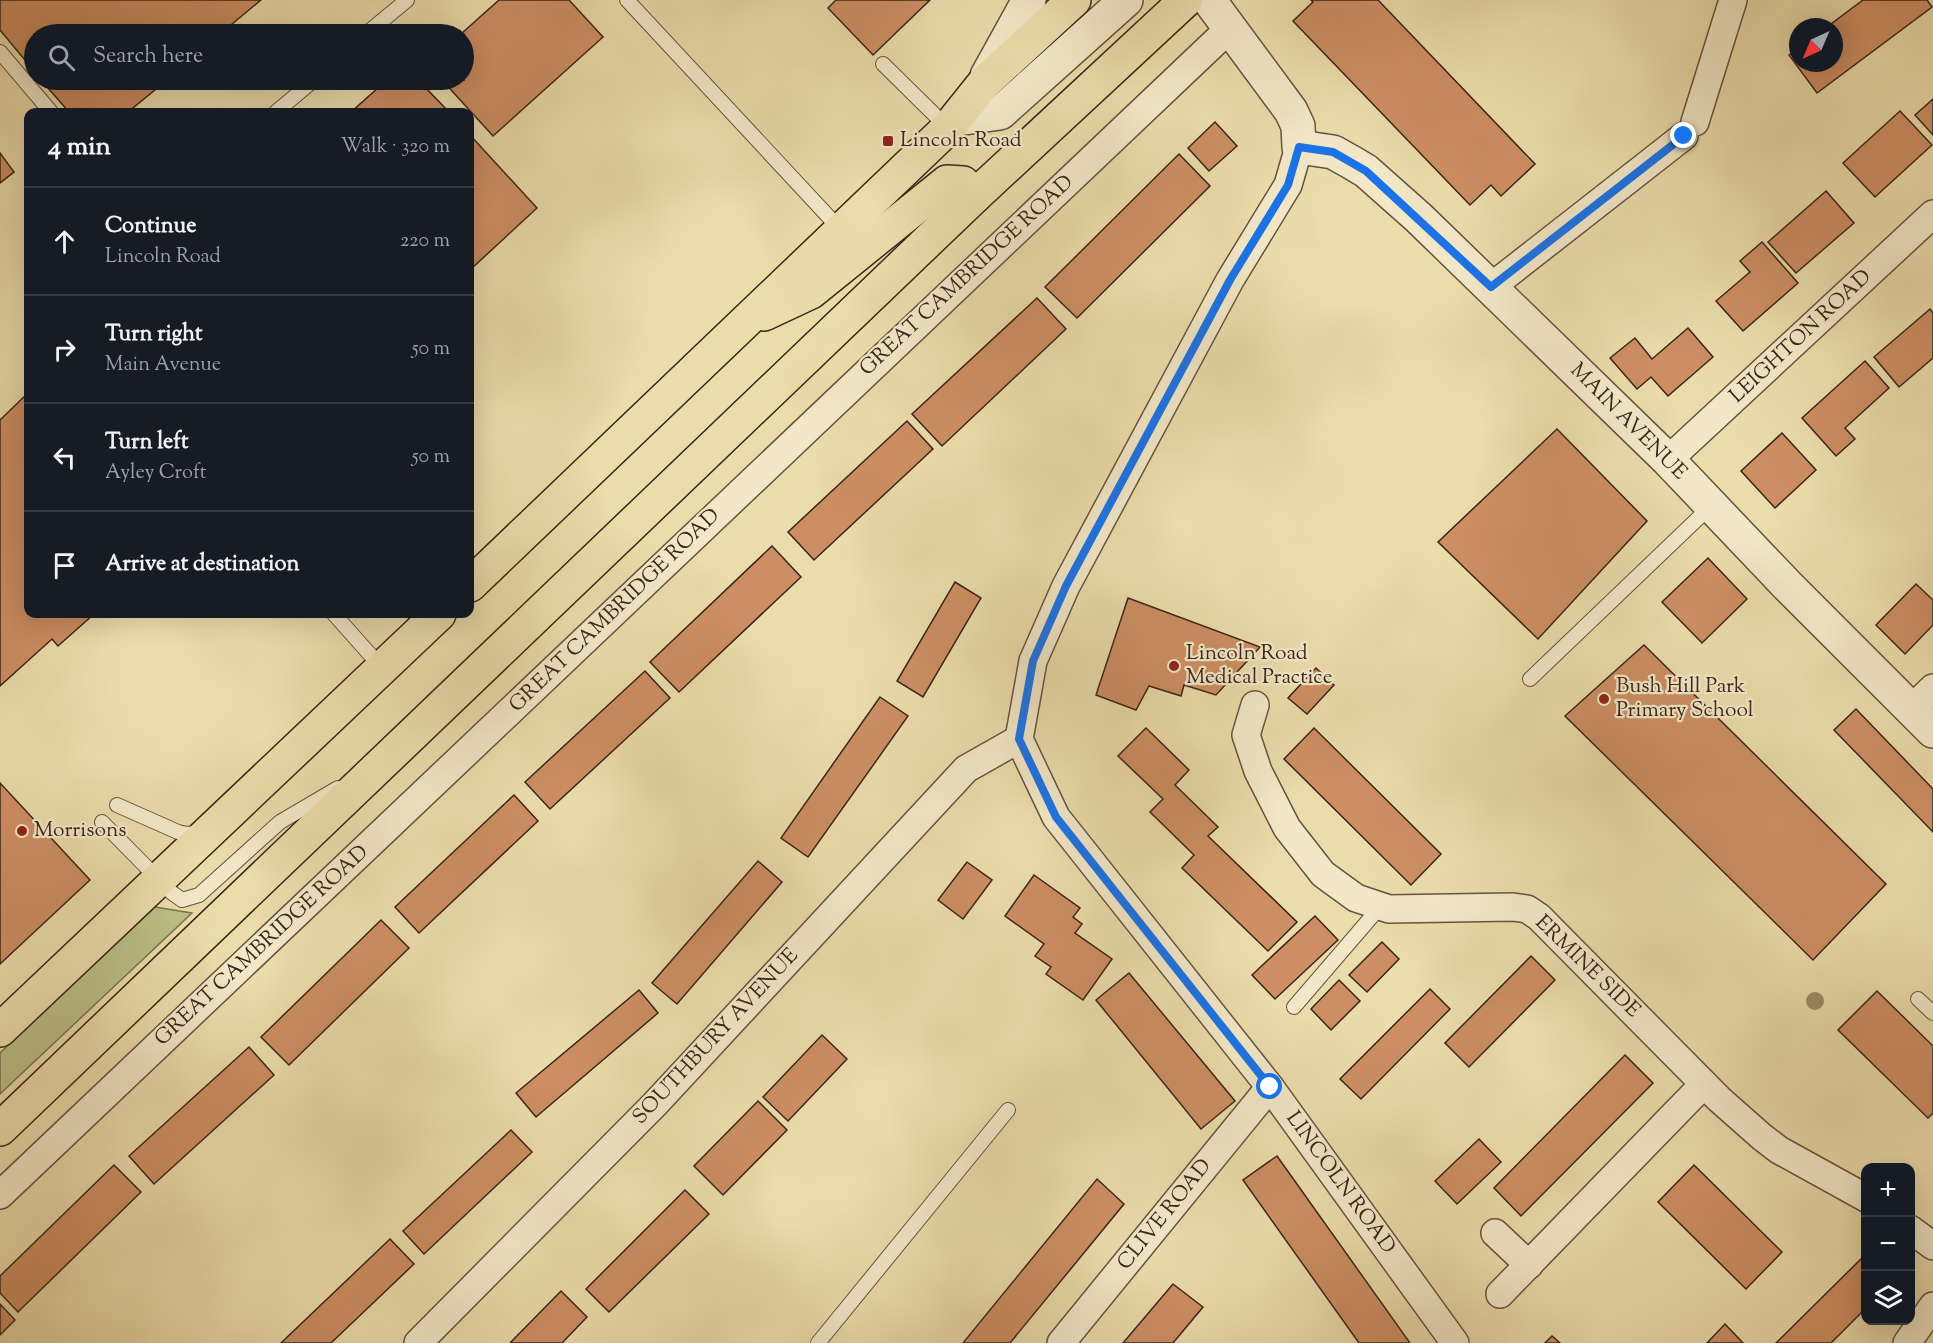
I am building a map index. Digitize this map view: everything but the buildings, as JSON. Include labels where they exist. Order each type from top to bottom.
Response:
[{"type":"highway","points":[[474,581],[953,123],[984,83],[1074,0]]},
{"type":"highway","points":[[0,1129],[975,196],[1186,0]]},
{"type":"highway","points":[[743,323],[811,292],[947,182],[963,183],[975,196]]},
{"type":"highway","points":[[0,1030],[435,618]]},
{"type":"street","points":[[984,83],[1029,0]]},
{"type":"street","points":[[953,123],[1000,113],[1126,0]]},
{"type":"street","points":[[1019,739],[1033,661],[1066,586],[1230,280],[1288,185],[1299,147],[1298,126],[1291,111],[1209,0]]},
{"type":"street","points":[[1491,287],[1690,129],[1732,0]]},
{"type":"street","name":"GREAT CAMBRIDGE ROAD","points":[[0,1195],[1230,28]]},
{"type":"street","name":"MAIN AVENUE","points":[[1299,147],[1333,152],[1366,171],[1491,287],[1668,460],[1711,506],[1926,709]]},
{"type":"street","name":"LEIGHTON ROAD","points":[[1668,460],[1933,214]]},
{"type":"street","name":"ERMINE SIDE","points":[[1255,705],[1246,735],[1258,771],[1287,828],[1323,874],[1356,898],[1389,909],[1450,907],[1527,909],[1539,917],[1704,1084],[1779,1150],[1861,1195]]},
{"type":"street","name":"LINCOLN ROAD","points":[[1019,739],[1056,817],[1270,1087],[1455,1343]]},
{"type":"street","name":"SOUTHBURY AVENUE","points":[[418,1343],[655,1104],[966,769],[1019,739]]},
{"type":"street","points":[[1500,1294],[1704,1084]]},
{"type":"street","name":"CLIVE ROAD","points":[[1061,1343],[1270,1087]]},
{"type":"street","points":[[1915,1232],[1933,1246]]},
{"type":"street","points":[[1495,1233],[1528,1265]]},
{"type":"street","points":[[1907,1343],[1933,1306]]},
{"type":"lane","points":[[378,24],[406,0]]},
{"type":"lane","points":[[627,0],[840,229]]},
{"type":"lane","points":[[0,52],[24,80]]},
{"type":"lane","points":[[883,64],[953,123]]},
{"type":"lane","points":[[32,90],[48,108]]},
{"type":"lane","points":[[281,108],[302,90]]},
{"type":"lane","points":[[1530,679],[1711,506]]},
{"type":"lane","points":[[338,618],[382,668]]},
{"type":"lane","points":[[102,822],[182,900],[199,895],[280,822],[384,762]]},
{"type":"lane","points":[[117,805],[178,832],[188,834],[211,831]]},
{"type":"lane","points":[[1294,1007],[1380,907]]},
{"type":"lane","points":[[1918,999],[1933,1013]]},
{"type":"lane","points":[[818,1343],[1008,1110]]},
{"type":"green space","points":[[155,907],[192,913],[0,1094],[0,1053]]},
{"type":"place","name":"Lincoln Road","points":[[888,141]]},
{"type":"place","name":"Lincoln Road Medical Practice","points":[[1174,666]]},
{"type":"place","name":"Bush Hill Park Primary School","points":[[1604,699]]},
{"type":"place","name":"Morrisons","points":[[22,831]]},
{"type":"route","points":[[1270,1087],[1056,817],[1019,739],[1033,661],[1066,586],[1230,280],[1288,185],[1299,147],[1333,152],[1366,171],[1491,287],[1684,136]]}]
